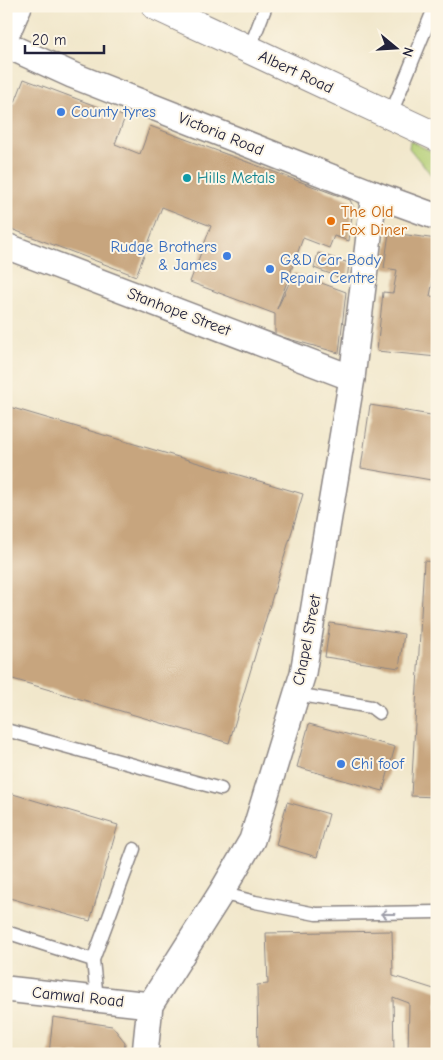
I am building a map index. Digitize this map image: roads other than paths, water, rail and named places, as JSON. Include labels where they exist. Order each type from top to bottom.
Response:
[{"type":"street","points":[[6,36],[19,6]]},
{"type":"street","name":"Albert Road","points":[[156,6],[437,138]]},
{"type":"street","name":"Victoria Road","points":[[6,45],[72,75],[437,217]]},
{"type":"street","name":"Chapel Street","points":[[145,1054],[150,1005],[221,893],[252,840],[303,673],[352,378],[374,194]]},
{"type":"street","name":"Stanhope Street","points":[[6,246],[352,378]]},
{"type":"street","name":"Camwal Road","points":[[6,990],[150,1005]]},
{"type":"lane","points":[[250,50],[266,6]]},
{"type":"lane","points":[[390,116],[435,6]]},
{"type":"lane","points":[[296,694],[371,707],[378,713]]},
{"type":"lane","points":[[6,730],[221,789]]},
{"type":"lane","points":[[97,999],[93,960],[134,849]]},
{"type":"lane","points":[[221,893],[316,914],[437,912]]},
{"type":"lane","points":[[6,932],[93,960]]},
{"type":"place","name":"County tyres","points":[[61,112]]},
{"type":"place","name":"Hills Metals","points":[[187,178]]},
{"type":"place","name":"The Old Fox Diner","points":[[331,221]]},
{"type":"place","name":"Rudge Brothers & James","points":[[227,256]]},
{"type":"place","name":"G&D Car Body Repair Centre","points":[[270,269]]},
{"type":"place","name":"Chi foof","points":[[341,764]]}]
